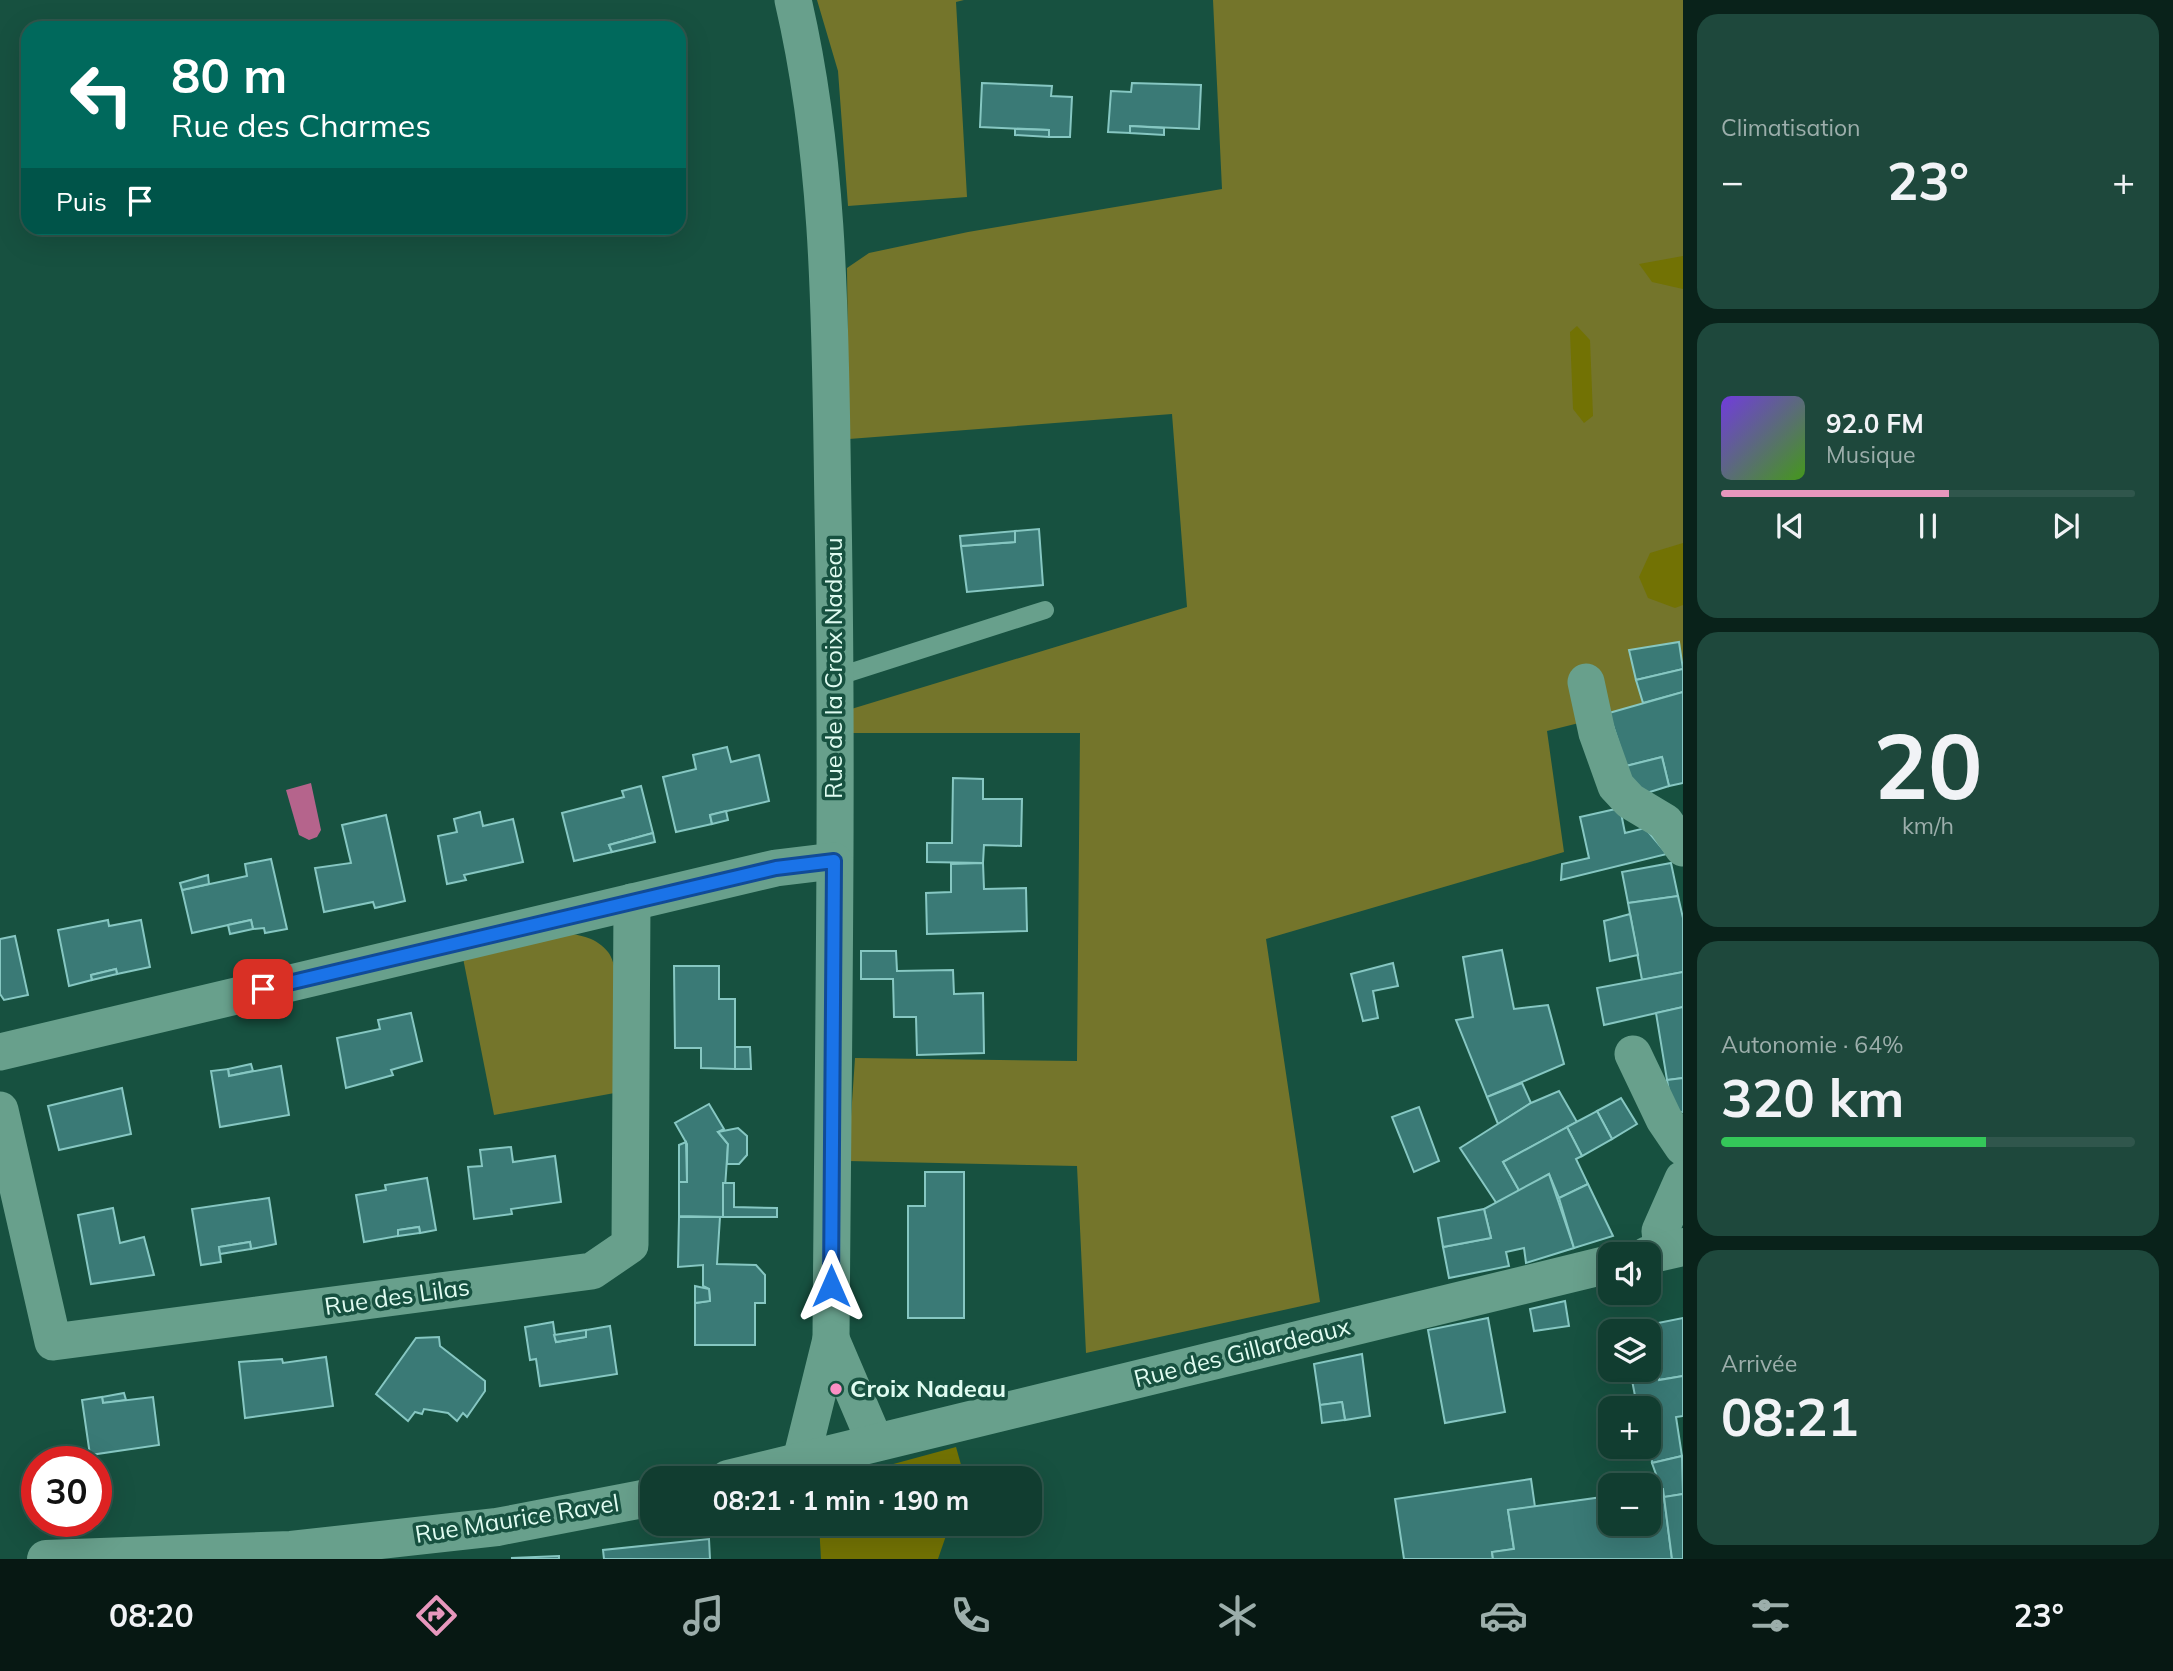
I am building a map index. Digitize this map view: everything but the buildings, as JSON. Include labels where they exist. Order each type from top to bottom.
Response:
[{"type":"street","name":"Rue de la Croix Nadeau","points":[[793,0],[817,136],[828,242],[836,677],[831,1339]]},
{"type":"street","points":[[1586,682],[1597,733],[1616,786],[1630,802],[1665,822],[1683,848]]},
{"type":"street","points":[[0,1052],[776,868],[834,861]]},
{"type":"street","name":"Rue des Lilas","points":[[0,1110],[52,1342],[592,1271],[630,1245],[632,902]]},
{"type":"street","points":[[1633,1054],[1664,1119],[1683,1147]]},
{"type":"street","points":[[1665,1251],[1660,1231],[1683,1179]]},
{"type":"street","name":"Rue des Gillardeaux","points":[[875,1442],[1598,1267]]},
{"type":"street","points":[[780,1466],[875,1442],[831,1339]]},
{"type":"street","points":[[801,1461],[831,1339]]},
{"type":"street","name":"Rue Maurice Ravel","points":[[46,1559],[290,1554],[497,1527],[640,1500]]},
{"type":"lane","points":[[836,677],[1045,610]]},
{"type":"shaded area","points":[[817,0],[964,0],[956,2],[967,197],[848,206],[838,71]]},
{"type":"shaded area","points":[[1213,0],[1683,0],[1683,697],[1547,731],[1564,852],[1266,939],[1320,1302],[1086,1353],[1077,1166],[848,1161],[855,1058],[1077,1061],[1080,733],[849,733],[848,710],[1187,607],[1172,414],[849,439],[847,268],[869,253],[968,232],[1222,189]]},
{"type":"shaded area","points":[[1683,256],[1683,289],[1652,282],[1639,264]]},
{"type":"shaded area","points":[[1577,326],[1590,340],[1593,416],[1584,423],[1573,409],[1570,332]]},
{"type":"shaded area","points":[[1683,543],[1683,605],[1675,608],[1648,598],[1639,577],[1650,553]]},
{"type":"shaded area","points":[[311,783],[321,830],[317,837],[309,840],[299,835],[286,790]]},
{"type":"shaded area","points":[[564,933],[599,943],[608,952],[613,963],[619,997],[620,1092],[494,1115],[463,958]]},
{"type":"shaded area","points":[[956,1447],[961,1466],[886,1466]]},
{"type":"shaded area","points":[[820,1536],[946,1536],[938,1559],[821,1559]]},
{"type":"place","name":"Croix Nadeau","points":[[836,1389]]},
{"type":"route","points":[[263,989],[776,868],[834,861],[831,1286]]}]
